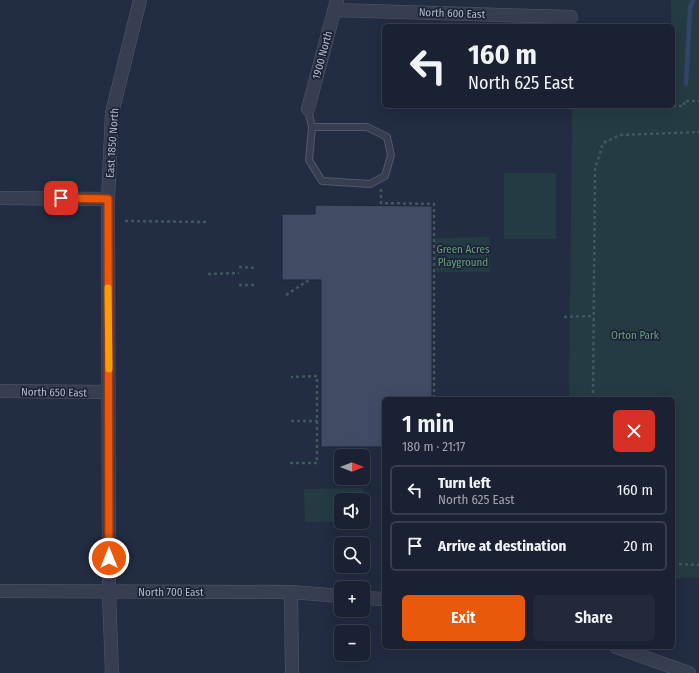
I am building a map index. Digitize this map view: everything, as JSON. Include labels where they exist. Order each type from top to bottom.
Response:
[{"type":"street","name":"East 1850 North","points":[[112,673],[109,592],[108,199],[112,113],[140,0]]},
{"type":"street","name":"North 600 East","points":[[335,5],[571,17]]},
{"type":"street","name":"1900 North","points":[[308,109],[335,5]]},
{"type":"street","points":[[0,198],[108,199]]},
{"type":"street","name":"North 650 East","points":[[0,391],[109,392]]},
{"type":"street","name":"North 700 East","points":[[0,591],[291,592],[334,595]]},
{"type":"street","points":[[291,592],[292,673]]},
{"type":"street","points":[[370,598],[382,599]]},
{"type":"street","points":[[622,649],[689,673]]},
{"type":"lane","points":[[308,109],[312,127],[309,160],[322,181],[370,184],[385,176],[391,155],[387,137],[367,127],[312,127]]},
{"type":"path","points":[[675,106],[684,106],[684,101],[699,101]]},
{"type":"path","points":[[593,397],[595,169],[603,144],[620,135],[699,132]]},
{"type":"path","points":[[381,189],[381,203],[434,204],[434,397]]},
{"type":"path","points":[[125,221],[206,222]]},
{"type":"path","points":[[239,267],[257,268]]},
{"type":"path","points":[[208,274],[239,273]]},
{"type":"path","points":[[286,295],[309,280]]},
{"type":"path","points":[[239,286],[256,285]]},
{"type":"path","points":[[564,317],[594,316]]},
{"type":"path","points":[[290,463],[317,463],[317,376],[291,377]]},
{"type":"path","points":[[290,421],[317,421]]},
{"type":"path","points":[[675,564],[699,564]]},
{"type":"green space","name":"Orton Park","points":[[671,0],[699,0],[699,578],[675,578],[675,397],[569,397],[572,108],[675,108],[675,24],[671,24]]},
{"type":"green space","points":[[504,173],[556,173],[556,239],[504,239]]},
{"type":"green space","name":"Green Acres Playground","points":[[490,237],[490,272],[436,272],[435,238]]},
{"type":"green space","points":[[363,488],[363,493],[334,493],[334,522],[305,522],[304,489]]},
{"type":"building","points":[[315,205],[432,206],[432,397],[382,397],[382,447],[321,447],[321,280],[282,280],[282,214],[315,214]]},
{"type":"waterway","points":[[686,84],[690,8],[693,0]]},
{"type":"slow traffic","points":[[108,288],[109,369]]},
{"type":"route","points":[[61,198],[108,199],[109,558]]}]
